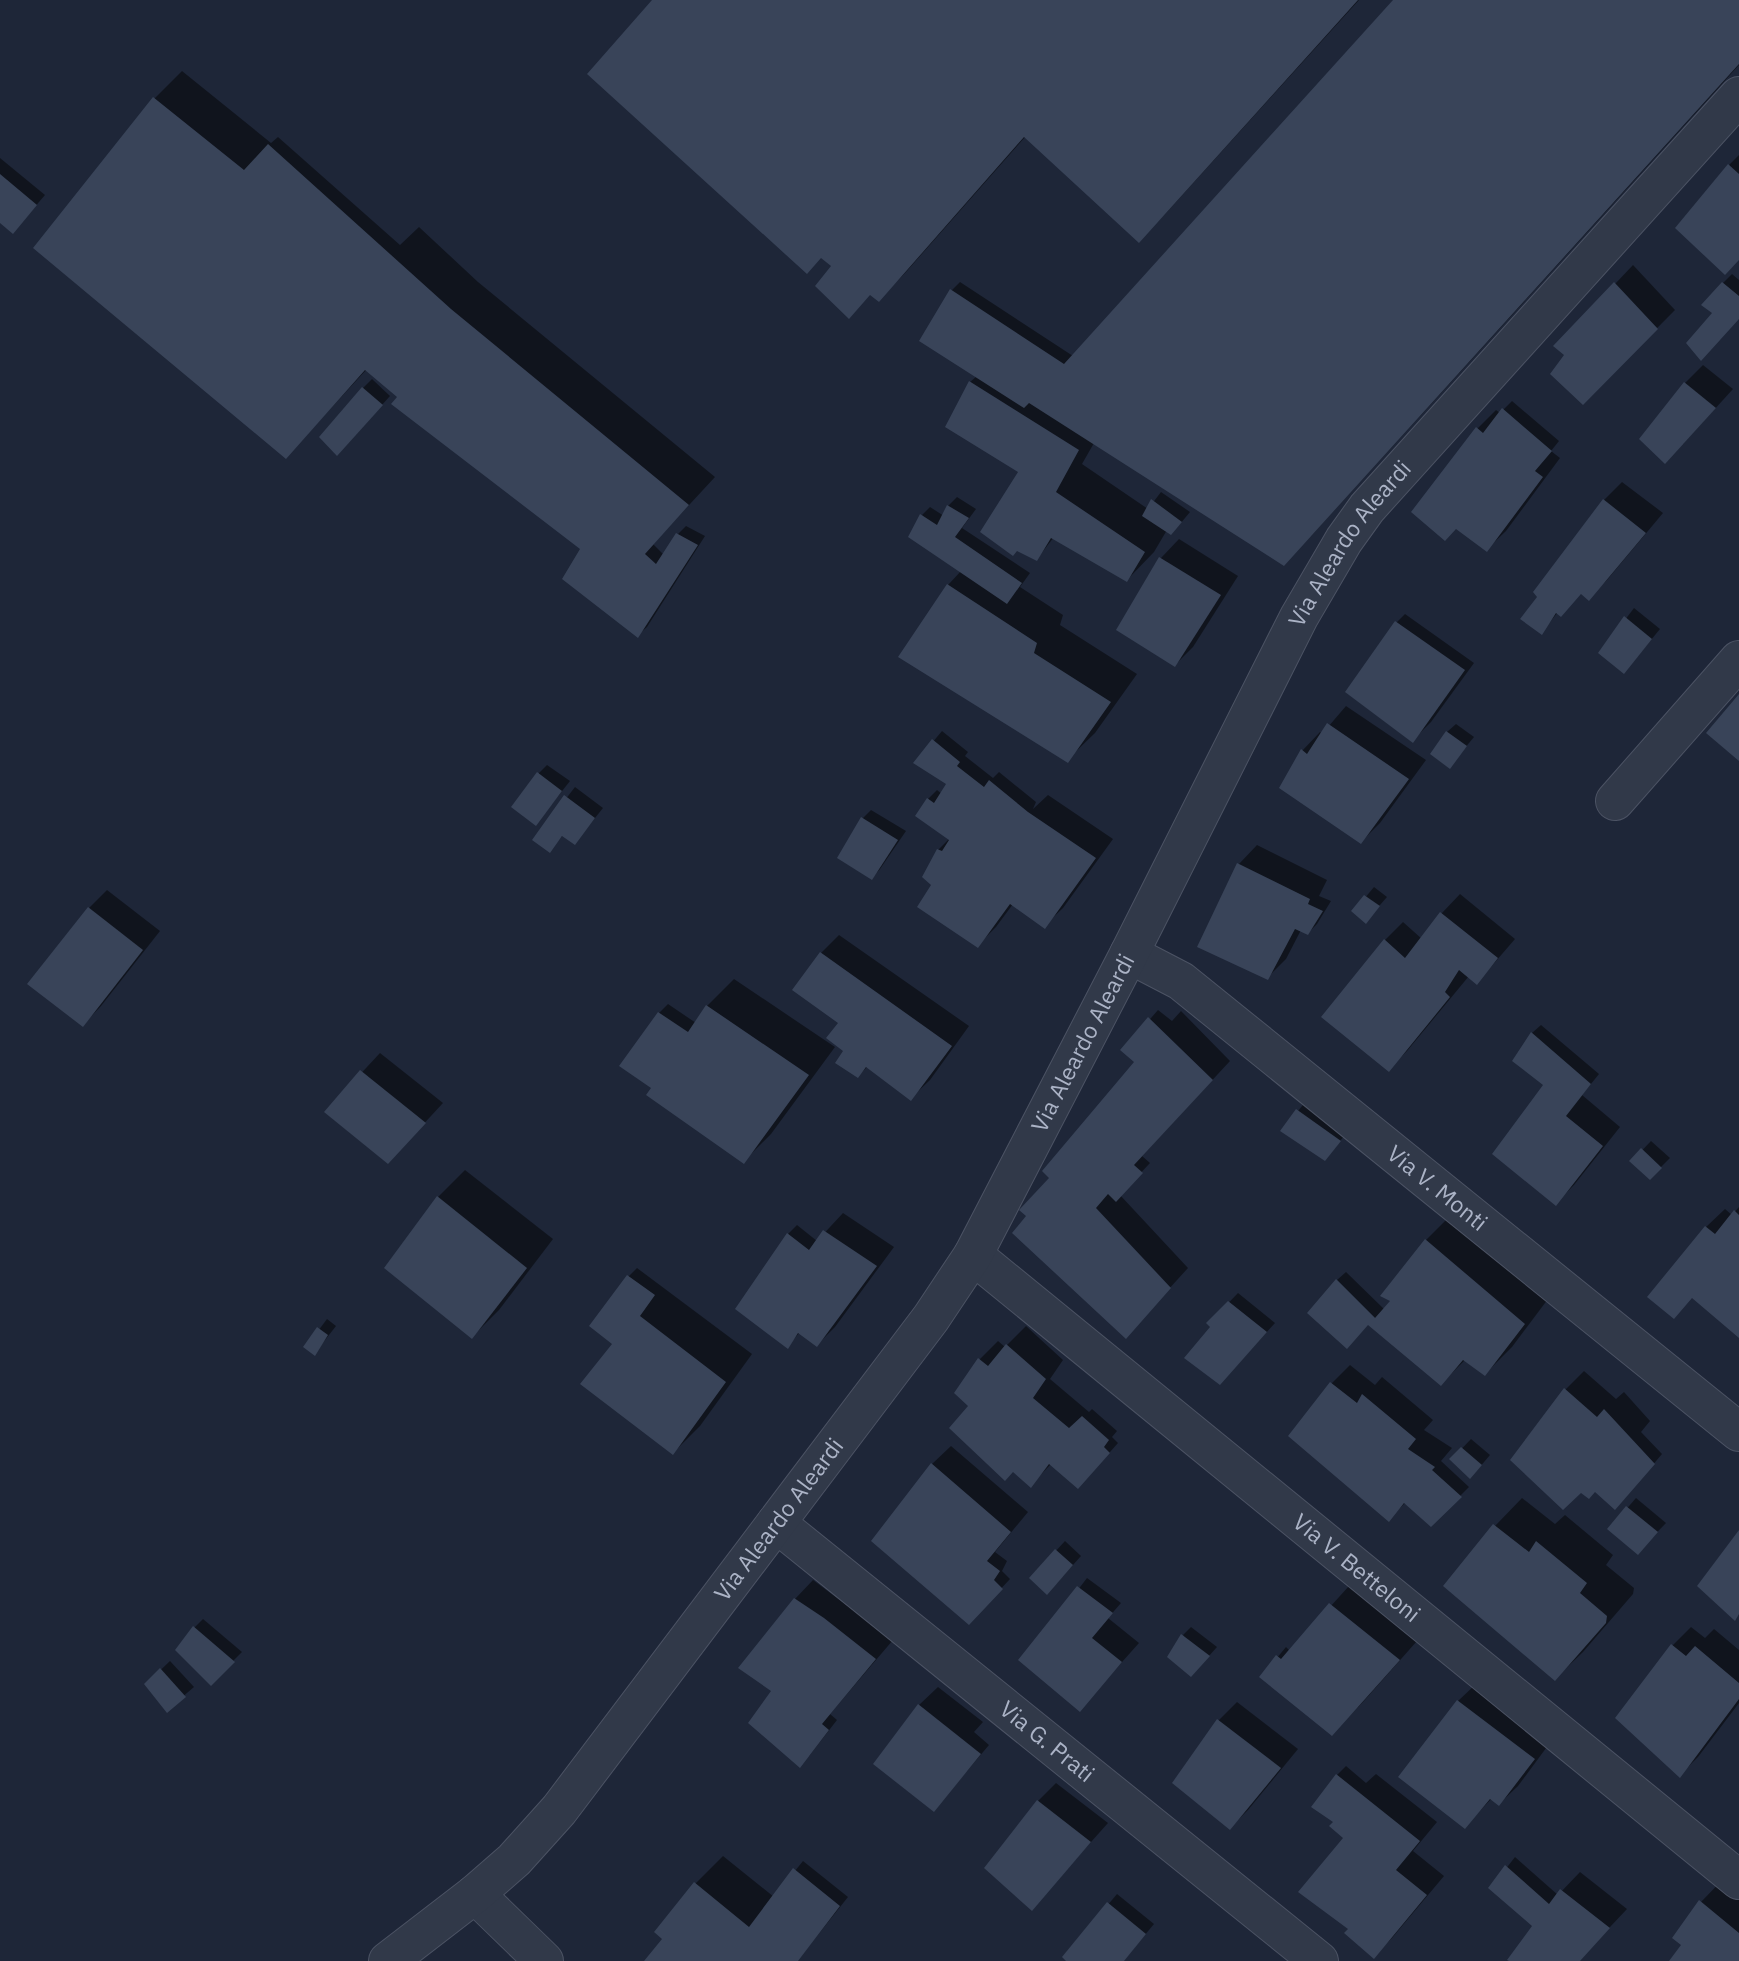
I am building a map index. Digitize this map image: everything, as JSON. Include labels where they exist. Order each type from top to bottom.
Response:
[{"type":"street","name":"Via Aleardo Aleardi","points":[[388,1961],[475,1894],[514,1860],[559,1810],[931,1318],[973,1255],[1299,617],[1351,530],[1367,508],[1739,96]]},
{"type":"street","points":[[1615,801],[1739,660]]},
{"type":"street","name":"Via V. Monti","points":[[1129,954],[1181,981],[1739,1432]]},
{"type":"street","name":"Via V. Betteloni","points":[[973,1255],[1739,1880]]},
{"type":"street","name":"Via G. Prati","points":[[776,1523],[1319,1961]]},
{"type":"street","points":[[475,1894],[544,1961]]},
{"type":"building","points":[[652,0],[1358,0],[1139,243],[1024,137],[879,302],[870,295],[849,319],[815,286],[831,266],[821,258],[807,274],[587,74]]},
{"type":"building","points":[[1393,0],[1739,0],[1739,64],[1284,566],[1029,403],[1024,408],[919,341],[950,289],[1064,364]]},
{"type":"building","points":[[153,97],[244,170],[268,144],[451,309],[689,505],[645,554],[656,564],[676,533],[698,545],[638,638],[562,579],[580,549],[391,404],[397,397],[365,370],[286,459],[33,248]]},
{"type":"building","points":[[1728,164],[1739,174],[1739,260],[1725,275],[1675,228]]},
{"type":"building","points":[[0,174],[37,205],[13,234],[0,223]]},
{"type":"building","points":[[1614,282],[1658,329],[1583,405],[1550,374],[1564,355],[1553,346]]},
{"type":"building","points":[[1722,282],[1739,296],[1739,319],[1701,361],[1686,343],[1712,313],[1701,305]]},
{"type":"building","points":[[969,381],[1079,450],[1056,492],[1145,552],[1127,582],[1051,538],[1037,561],[1017,551],[1013,556],[980,532],[1018,472],[945,427]]},
{"type":"building","points":[[1684,382],[1716,408],[1665,464],[1639,439]]},
{"type":"building","points":[[362,387],[383,405],[337,456],[319,437]]},
{"type":"building","points":[[1502,408],[1552,451],[1535,471],[1543,477],[1487,552],[1456,529],[1445,541],[1411,512],[1476,427],[1483,433]]},
{"type":"building","points":[[1151,499],[1182,522],[1171,535],[1142,516]]},
{"type":"building","points":[[1603,499],[1646,533],[1589,601],[1581,594],[1561,617],[1556,613],[1542,635],[1520,619],[1537,597],[1533,592]]},
{"type":"building","points":[[947,505],[969,518],[955,537],[1022,583],[1007,604],[908,537],[920,514],[937,525]]},
{"type":"building","points":[[1159,557],[1221,595],[1175,667],[1116,630]]},
{"type":"building","points":[[947,584],[1037,643],[1034,653],[1111,702],[1068,763],[898,657]]},
{"type":"building","points":[[1624,616],[1652,639],[1624,674],[1598,653]]},
{"type":"building","points":[[1395,621],[1465,670],[1413,743],[1345,692]]},
{"type":"building","points":[[1739,694],[1739,761],[1706,733]]},
{"type":"building","points":[[1327,723],[1409,779],[1361,844],[1279,788],[1301,749],[1307,754]]},
{"type":"building","points":[[1446,731],[1467,746],[1450,769],[1430,754]]},
{"type":"building","points":[[932,739],[960,762],[957,766],[984,787],[989,780],[1028,812],[1096,858],[1045,929],[1010,904],[978,948],[917,907],[931,885],[922,877],[937,849],[942,851],[949,840],[915,816],[927,798],[934,803],[946,784],[913,763]]},
{"type":"building","points":[[537,772],[562,791],[536,826],[511,807]]},
{"type":"building","points":[[564,795],[595,818],[575,845],[562,836],[550,853],[532,840]]},
{"type":"building","points":[[861,817],[898,840],[872,880],[837,858]]},
{"type":"building","points":[[1237,863],[1310,899],[1308,904],[1323,911],[1308,935],[1295,929],[1268,980],[1197,947]]},
{"type":"building","points":[[1364,895],[1380,906],[1366,924],[1351,911]]},
{"type":"building","points":[[88,907],[143,950],[83,1027],[27,984]]},
{"type":"building","points":[[1440,912],[1498,958],[1477,985],[1459,970],[1445,992],[1450,997],[1389,1072],[1321,1017],[1384,939],[1405,958]]},
{"type":"building","points":[[820,952],[952,1046],[911,1101],[866,1067],[858,1078],[835,1063],[843,1051],[826,1038],[838,1023],[792,990]]},
{"type":"building","points":[[706,1005],[809,1075],[744,1164],[646,1095],[651,1088],[619,1066],[658,1012],[688,1032]]},
{"type":"building","points":[[1148,1017],[1213,1080],[1134,1165],[1143,1173],[1116,1202],[1108,1194],[1096,1208],[1171,1288],[1126,1339],[1012,1233],[1026,1216],[1019,1210],[1049,1178],[1042,1171],[1134,1062],[1120,1050]]},
{"type":"building","points":[[1531,1032],[1591,1084],[1566,1116],[1603,1146],[1556,1206],[1492,1154],[1543,1085],[1512,1061]]},
{"type":"building","points":[[360,1070],[426,1123],[388,1164],[324,1112]]},
{"type":"building","points":[[1296,1109],[1341,1141],[1325,1161],[1280,1131]]},
{"type":"building","points":[[1641,1148],[1662,1168],[1650,1180],[1629,1161]]},
{"type":"building","points":[[437,1196],[527,1268],[472,1339],[384,1268]]},
{"type":"building","points":[[1734,1210],[1739,1215],[1739,1338],[1692,1298],[1674,1319],[1647,1297],[1705,1226],[1715,1234]]},
{"type":"building","points":[[823,1230],[877,1266],[817,1347],[798,1333],[788,1349],[735,1309],[787,1233],[809,1250]]},
{"type":"building","points":[[1425,1239],[1525,1324],[1485,1376],[1463,1360],[1441,1386],[1368,1325],[1347,1349],[1307,1313],[1336,1279],[1375,1318],[1390,1301],[1380,1296]]},
{"type":"building","points":[[627,1275],[655,1295],[640,1316],[726,1382],[673,1455],[580,1384],[612,1344],[589,1326]]},
{"type":"building","points":[[1228,1301],[1267,1332],[1220,1385],[1184,1358],[1210,1327],[1206,1323]]},
{"type":"building","points":[[317,1327],[328,1335],[315,1356],[303,1347]]},
{"type":"building","points":[[1006,1344],[1046,1379],[1033,1398],[1069,1428],[1082,1416],[1109,1440],[1104,1447],[1110,1453],[1078,1489],[1049,1464],[1031,1488],[1013,1472],[1005,1481],[949,1428],[968,1406],[954,1393],[978,1358],[988,1366]]},
{"type":"building","points":[[1330,1382],[1357,1403],[1362,1394],[1416,1439],[1408,1449],[1435,1467],[1432,1470],[1462,1497],[1431,1527],[1404,1503],[1389,1522],[1288,1436]]},
{"type":"building","points":[[1564,1388],[1597,1417],[1604,1409],[1655,1464],[1615,1510],[1595,1492],[1589,1499],[1581,1493],[1563,1510],[1510,1460]]},
{"type":"building","points":[[1461,1447],[1482,1465],[1470,1479],[1449,1459]]},
{"type":"building","points":[[931,1463],[1011,1532],[987,1561],[1000,1571],[994,1580],[1003,1589],[969,1625],[871,1541]]},
{"type":"building","points":[[1626,1506],[1658,1532],[1638,1555],[1607,1529]]},
{"type":"building","points":[[1493,1524],[1529,1552],[1536,1541],[1587,1583],[1580,1593],[1607,1616],[1606,1623],[1555,1681],[1443,1586]]},
{"type":"building","points":[[1739,1530],[1739,1614],[1735,1621],[1697,1586]]},
{"type":"building","points":[[1055,1549],[1073,1565],[1047,1595],[1029,1578]]},
{"type":"building","points":[[1077,1586],[1113,1613],[1092,1638],[1122,1662],[1080,1712],[1018,1660]]},
{"type":"building","points":[[794,1598],[876,1659],[822,1724],[829,1730],[800,1768],[748,1723],[771,1691],[738,1668]]},
{"type":"building","points":[[1329,1603],[1400,1660],[1332,1736],[1259,1677],[1276,1655],[1281,1659]]},
{"type":"building","points":[[193,1626],[235,1662],[211,1686],[175,1650]]},
{"type":"building","points":[[1181,1634],[1210,1656],[1191,1677],[1167,1657]]},
{"type":"building","points":[[1671,1644],[1686,1656],[1695,1646],[1739,1683],[1739,1699],[1680,1778],[1615,1718]]},
{"type":"building","points":[[160,1668],[186,1697],[167,1713],[144,1684]]},
{"type":"building","points":[[1457,1700],[1535,1759],[1499,1806],[1490,1799],[1465,1829],[1398,1777]]},
{"type":"building","points":[[918,1704],[981,1754],[934,1812],[873,1764]]},
{"type":"building","points":[[1217,1719],[1281,1768],[1230,1830],[1172,1783]]},
{"type":"building","points":[[1336,1774],[1420,1841],[1396,1870],[1427,1895],[1374,1959],[1344,1933],[1348,1929],[1298,1892],[1343,1838],[1329,1826],[1333,1822],[1311,1807]]},
{"type":"building","points":[[1037,1800],[1091,1842],[1032,1911],[984,1868]]},
{"type":"building","points":[[1505,1865],[1549,1904],[1560,1889],[1610,1928],[1580,1961],[1507,1960],[1532,1926],[1488,1888]]},
{"type":"building","points":[[793,1868],[840,1906],[798,1961],[644,1961],[662,1939],[654,1932],[694,1882],[749,1927]]},
{"type":"building","points":[[1699,1900],[1739,1933],[1739,1961],[1669,1961],[1681,1945],[1672,1938]]},
{"type":"building","points":[[1107,1902],[1146,1934],[1124,1961],[1066,1961],[1062,1957]]}]
